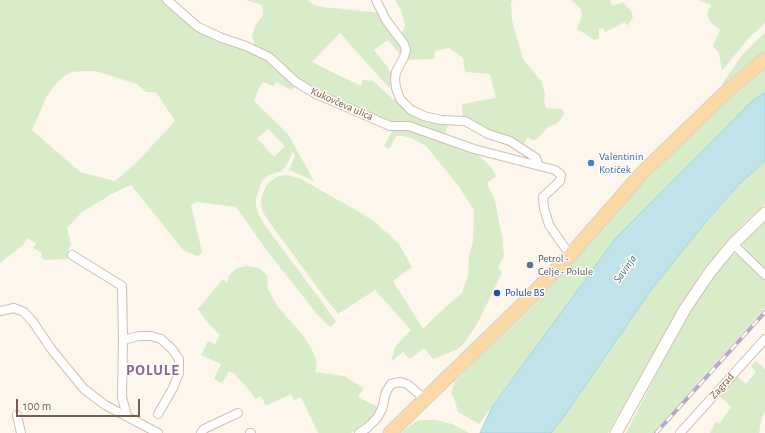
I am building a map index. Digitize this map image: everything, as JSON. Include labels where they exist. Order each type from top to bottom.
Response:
[{"type":"main road","points":[[390,433],[521,306],[570,255],[642,173],[725,93],[765,59]]},
{"type":"street","name":"Kukovčeva ulica","points":[[166,0],[198,27],[269,57],[296,82],[316,94],[390,126],[409,126],[474,149],[538,164],[555,170],[561,175],[560,181],[544,197],[544,208],[549,225],[570,255]]},
{"type":"street","name":"Kukovčeva ulica","points":[[376,0],[386,20],[404,44],[406,50],[396,72],[395,79],[396,88],[400,99],[411,110],[424,116],[440,120],[464,121],[488,134],[510,141],[536,158],[538,164]]},
{"type":"street","points":[[616,433],[685,309],[710,272],[733,244],[765,213]]},
{"type":"street","points":[[733,244],[765,275]]},
{"type":"street","points":[[72,255],[122,286],[122,397],[127,416]]},
{"type":"street","points":[[0,311],[14,308],[24,312],[33,322],[52,350],[84,388],[106,405],[158,433]]},
{"type":"street","points":[[123,340],[139,336],[151,336],[161,339],[172,349],[179,359],[179,373],[173,388],[158,414]]},
{"type":"street","name":"Zagrad","points":[[680,433],[765,339]]},
{"type":"street","points":[[359,433],[367,428],[377,418],[382,409],[386,392],[391,384],[400,382],[407,384],[425,399]]},
{"type":"street","points":[[201,433],[204,429],[238,413]]},
{"type":"street","points":[[17,415],[21,433]]},
{"type":"green space","points":[[0,0],[163,0],[183,17],[268,59],[296,86],[291,90],[276,82],[274,86],[263,82],[254,101],[288,134],[314,181],[289,170],[295,156],[293,152],[282,171],[269,175],[262,180],[256,198],[256,206],[264,224],[336,321],[330,327],[316,313],[268,252],[236,207],[197,202],[191,205],[202,252],[198,256],[184,251],[131,185],[112,194],[82,212],[67,228],[71,244],[68,250],[67,259],[45,260],[41,257],[42,253],[33,248],[36,243],[27,238],[23,245],[0,264]],"holes":[[[95,71],[137,84],[146,92],[156,92],[175,121],[137,162],[115,181],[80,172],[32,130],[46,98],[54,86],[64,76],[72,72]],[[268,129],[285,146],[274,157],[257,138]]]},
{"type":"green space","points":[[245,0],[307,0],[314,5],[323,7],[381,13],[402,43],[402,57],[388,40],[374,50],[392,73],[393,82],[389,88],[340,33],[312,62],[361,86],[363,80],[373,81],[392,98],[434,122],[448,124],[446,134],[408,124],[389,123],[317,92],[295,79],[256,47],[252,37],[255,26],[263,15],[262,5]]},
{"type":"green space","points":[[395,0],[513,0],[511,3],[512,20],[523,59],[542,82],[546,108],[563,109],[564,114],[561,119],[556,124],[548,127],[537,139],[532,140],[528,137],[523,146],[463,118],[462,104],[496,98],[490,74],[465,72],[463,58],[449,48],[435,51],[434,59],[405,60],[401,36],[405,25],[401,10]]},
{"type":"green space","points":[[571,0],[611,0],[610,2],[613,6],[623,2],[631,11],[633,17],[627,26],[625,22],[605,32],[604,28],[599,29],[599,38],[595,40],[577,29],[582,16],[581,9]]},
{"type":"green space","points":[[698,0],[765,0],[765,23],[749,38],[722,71],[719,53],[713,46],[720,30],[710,22],[707,14],[711,5]]},
{"type":"green space","points":[[765,32],[765,51],[723,87],[722,84],[742,55]]},
{"type":"green space","points":[[765,68],[765,92],[752,101],[615,239],[479,424],[458,412],[454,397],[451,394],[453,385],[457,379],[549,288],[646,179],[731,98]]},
{"type":"green space","points":[[410,129],[479,153],[479,156],[492,168],[496,176],[487,183],[495,200],[504,256],[498,267],[502,273],[477,324],[465,342],[458,349],[433,359],[424,348],[410,359],[403,352],[391,362],[395,347],[411,330],[375,290],[338,314],[267,219],[262,210],[261,200],[266,186],[272,180],[279,176],[287,175],[301,179],[375,222],[399,244],[412,267],[393,281],[423,329],[462,293],[468,275],[469,256],[473,241],[474,210],[457,184],[426,146],[412,138],[396,136],[389,149],[384,146],[393,130]]},
{"type":"green space","points":[[765,161],[765,204],[741,226],[702,271],[608,433],[551,433],[651,290],[704,224],[739,184]]},
{"type":"green space","points":[[765,219],[765,270],[745,250],[743,244],[745,239]]},
{"type":"green space","points":[[732,254],[737,254],[742,257],[765,278],[765,308],[654,433],[626,433],[672,343],[696,302],[708,283]]},
{"type":"green space","points":[[247,266],[259,268],[267,275],[268,289],[277,306],[303,335],[311,348],[317,362],[315,372],[344,376],[364,388],[358,397],[378,407],[373,418],[351,433],[318,433],[301,397],[294,400],[291,394],[266,406],[261,396],[255,399],[235,374],[229,371],[222,383],[214,379],[221,364],[201,355],[208,341],[215,344],[220,335],[207,322],[198,309],[223,279],[227,283],[229,275],[237,268]]},
{"type":"green space","points":[[756,361],[765,369],[765,412],[762,417],[759,433],[710,433],[716,421],[719,424],[731,407],[718,395],[735,375],[746,384],[756,372],[751,366]]},
{"type":"green space","points":[[436,420],[452,424],[469,433],[401,433],[416,421]]},
{"type":"water","name":"Savinja","points":[[765,92],[765,161],[739,184],[704,224],[651,290],[551,433],[480,433],[492,407],[615,239],[752,101]]},
{"type":"railway","points":[[656,433],[765,312]]},
{"type":"place","name":"Valentinin Kotiček","points":[[591,163]]},
{"type":"place","name":"Petrol - Celje - Polule","points":[[530,265]]},
{"type":"place","name":"Polule BS","points":[[497,293]]},
{"type":"district","name":"POLULE","points":[[153,370]]}]
